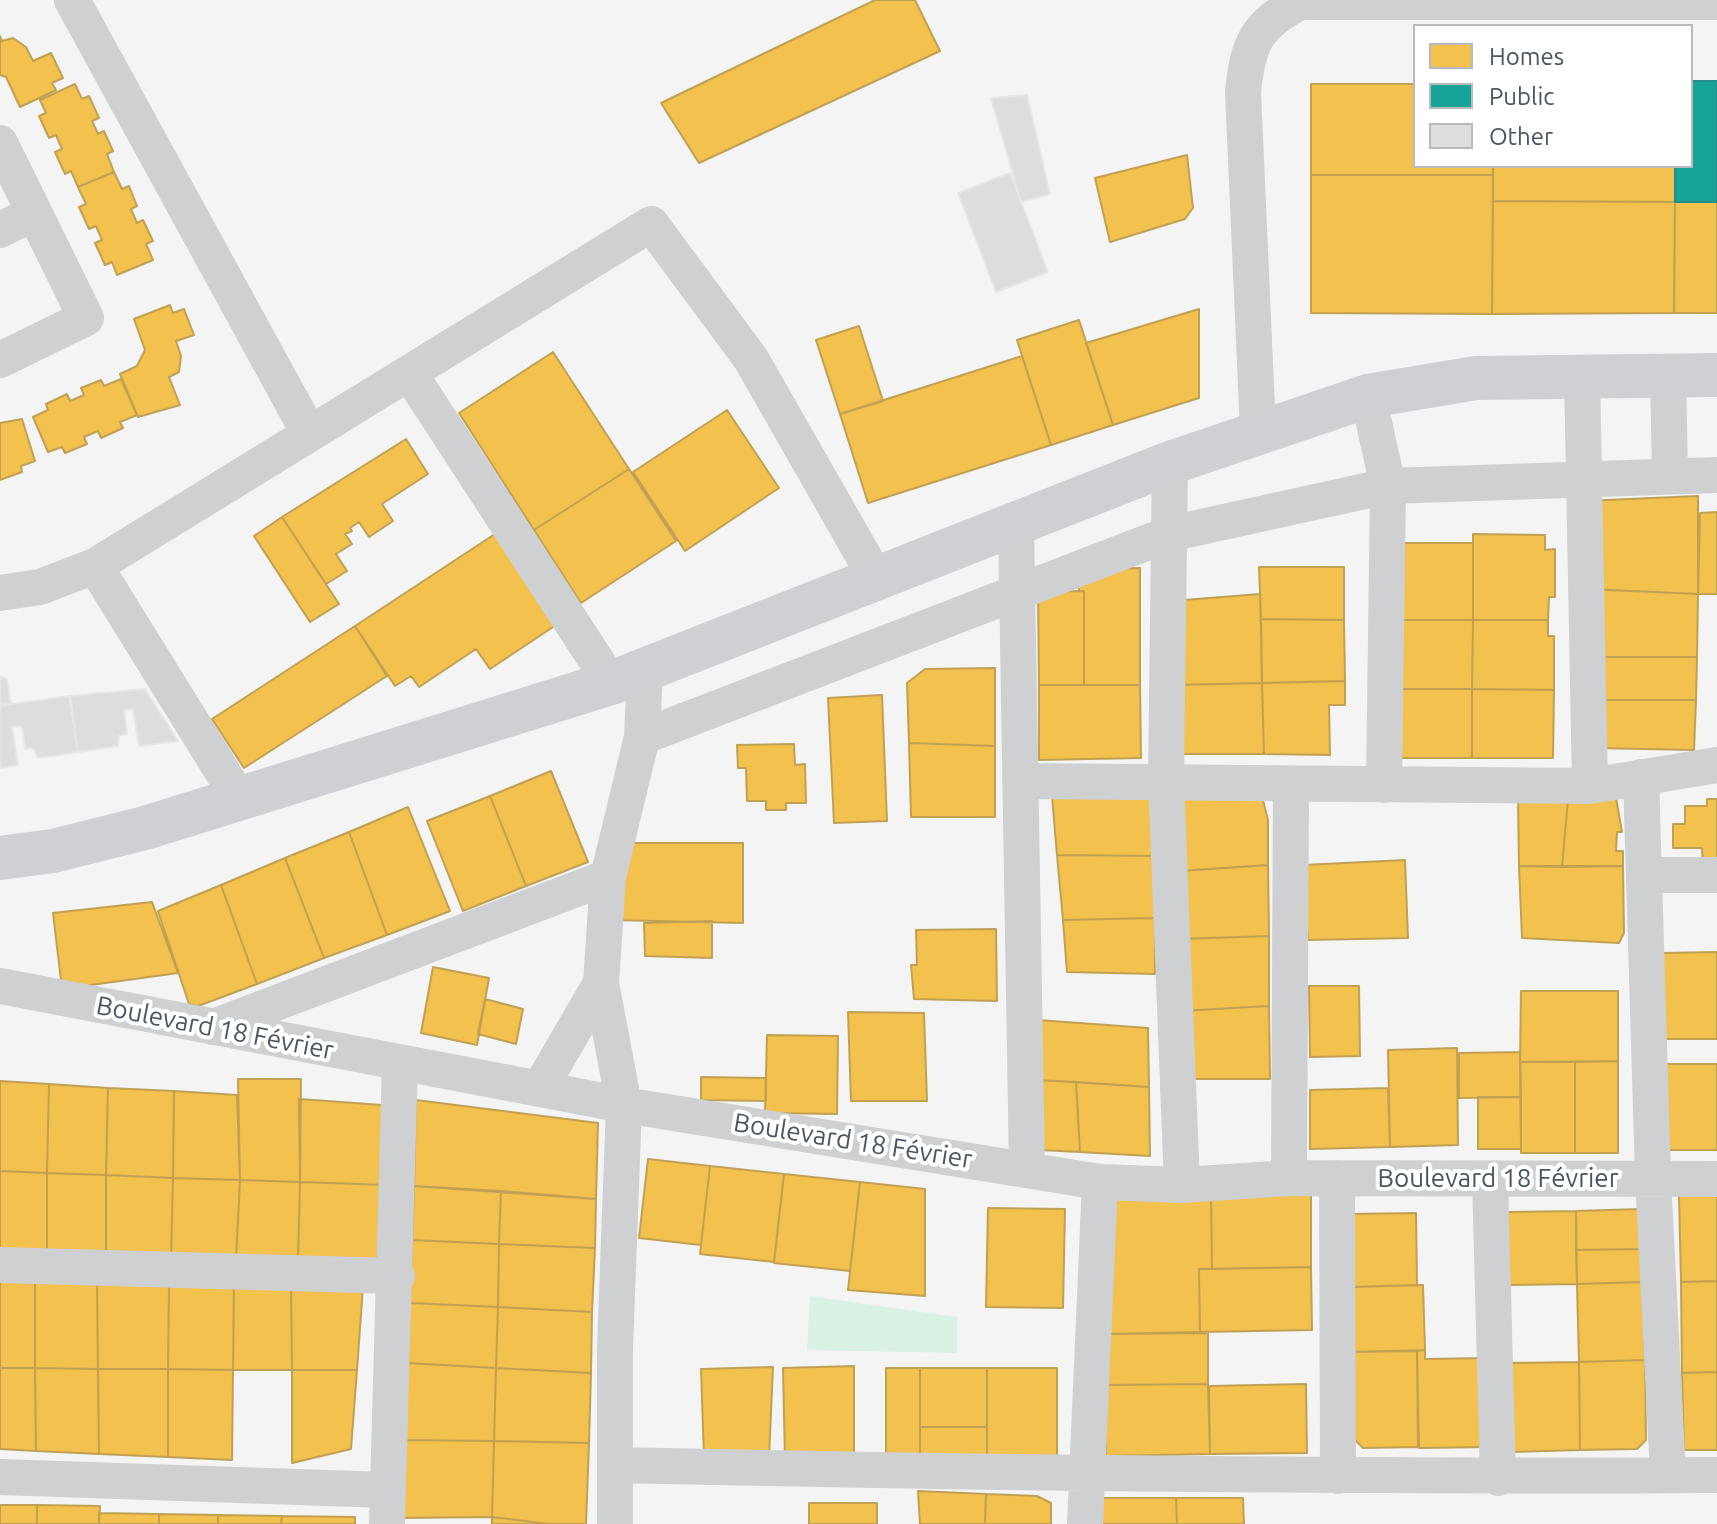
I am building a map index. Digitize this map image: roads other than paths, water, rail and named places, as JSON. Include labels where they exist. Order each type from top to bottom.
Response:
[{"type":"main road","points":[[0,858],[99,841],[240,800],[628,676],[1170,463],[1368,396],[1476,378],[1717,375]]},
{"type":"street","points":[[72,0],[309,433]]},
{"type":"street","points":[[1258,431],[1243,92],[1253,42],[1270,18],[1300,2],[1717,2]]},
{"type":"street","points":[[0,143],[86,318],[0,360]]},
{"type":"street","points":[[0,230],[34,213]]},
{"type":"street","points":[[0,593],[40,587],[95,566],[651,224],[751,359],[876,578]]},
{"type":"street","points":[[410,374],[628,676],[642,737],[608,877],[601,983],[624,1105],[615,1348],[615,1524]]},
{"type":"street","points":[[1668,375],[1670,476]]},
{"type":"street","points":[[1582,376],[1590,786]]},
{"type":"street","points":[[1368,396],[1388,486],[1384,785]]},
{"type":"street","points":[[1170,463],[1166,779],[1182,1185]]},
{"type":"street","points":[[642,737],[1169,534],[1388,486],[1717,475]]},
{"type":"street","points":[[1016,524],[1027,1169]]},
{"type":"street","points":[[95,566],[240,800]]},
{"type":"street","points":[[1020,781],[1166,779],[1291,785],[1590,786],[1717,765]]},
{"type":"street","points":[[1641,777],[1653,1177],[1668,1475]]},
{"type":"street","points":[[1289,1178],[1291,785]]},
{"type":"street","points":[[1646,875],[1717,875]]},
{"type":"street","points":[[211,1028],[608,877]]},
{"type":"street","points":[[540,1088],[601,983]]},
{"type":"street","name":"Boulevard 18 Février","points":[[0,986],[624,1105],[1100,1182],[1182,1185],[1289,1178],[1717,1179]]},
{"type":"street","points":[[0,1477],[387,1507],[397,1276],[400,1063]]},
{"type":"street","points":[[1337,1178],[1338,1476]]},
{"type":"street","points":[[1490,1180],[1498,1478]]},
{"type":"street","points":[[1085,1524],[1100,1182]]},
{"type":"street","points":[[0,1265],[397,1276]]},
{"type":"street","points":[[616,1465],[1085,1475],[1498,1478],[1717,1475]]}]
